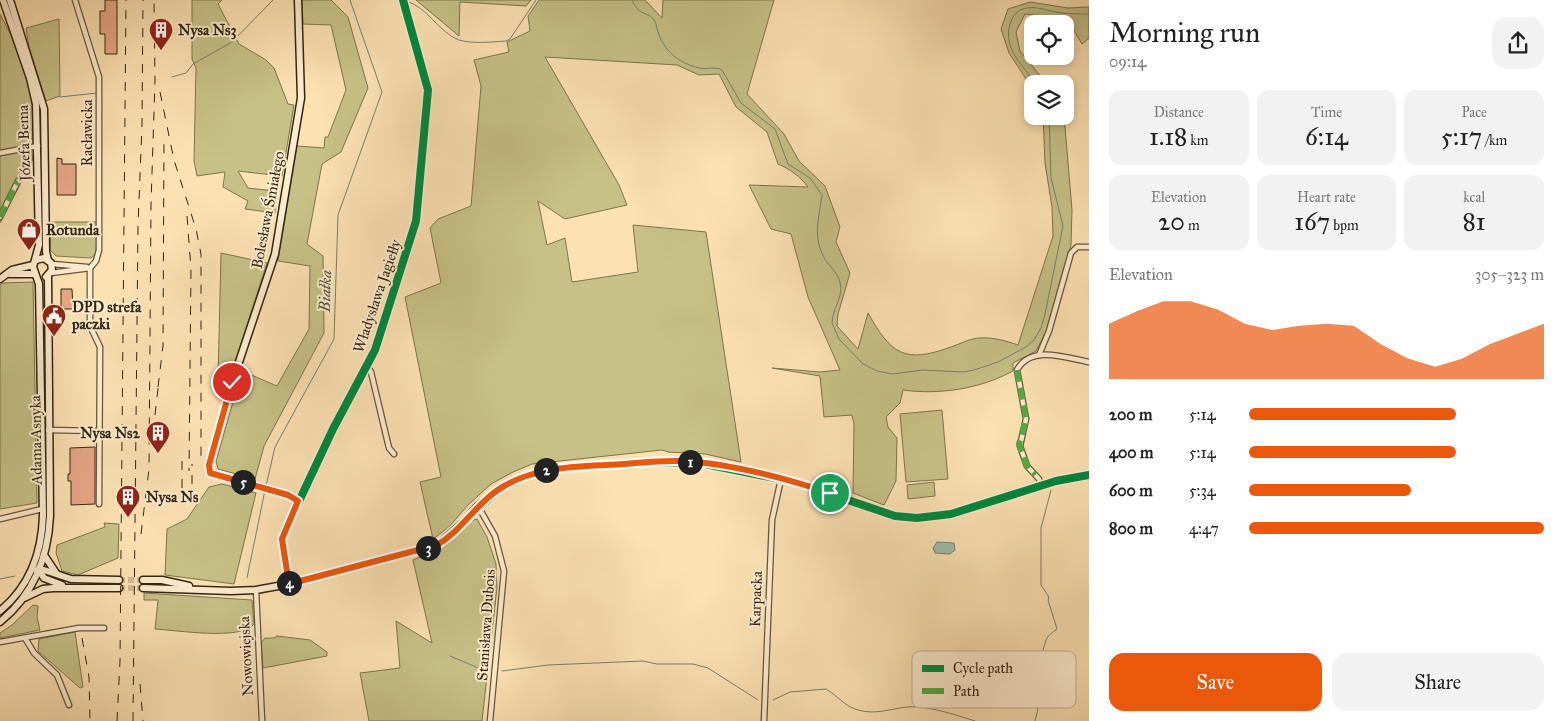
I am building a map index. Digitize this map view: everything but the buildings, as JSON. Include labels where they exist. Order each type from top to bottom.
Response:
[{"type":"street","name":"Józefa Bema","points":[[3,0],[35,97],[42,146],[46,252],[50,262],[49,274]]},
{"type":"street","name":"Józefa Bema","points":[[10,0],[42,101],[39,245],[35,263],[36,275]]},
{"type":"street","name":"Racławicka","points":[[74,0],[99,77],[100,95],[99,250],[96,261],[90,268],[90,326],[100,347],[99,504]]},
{"type":"street","name":"Bolesława Śmiałego","points":[[298,0],[300,98],[275,254],[234,374],[209,465],[210,473],[288,495],[298,501]]},
{"type":"street","name":"Władysława Jagiełły","points":[[289,584],[282,539],[298,501],[375,350],[418,212],[428,90],[404,2]]},
{"type":"street","points":[[0,153],[42,146]]},
{"type":"street","points":[[0,217],[18,181]]},
{"type":"street","points":[[1039,355],[1049,331],[1072,253],[1077,247],[1089,247]]},
{"type":"street","points":[[0,278],[44,258],[50,262],[90,268]]},
{"type":"street","points":[[6,274],[36,275],[90,268]]},
{"type":"street","name":"Adama Asnyka","points":[[0,612],[18,593],[30,573],[41,536],[49,274]]},
{"type":"street","name":"Adama Asnyka","points":[[24,598],[39,570],[44,555],[50,516],[36,275]]},
{"type":"street","points":[[1041,485],[1027,466],[1020,446],[1026,419],[1016,373],[1021,364],[1039,355],[1089,362]]},
{"type":"street","points":[[367,366],[388,448],[394,454]]},
{"type":"street","points":[[45,430],[100,431]]},
{"type":"street","points":[[143,588],[256,590],[289,584],[437,545],[450,536],[478,506],[500,488],[538,472],[560,468],[683,461],[708,464],[781,479],[895,516],[917,518],[950,514],[1041,485],[1089,476]]},
{"type":"street","name":"Karpacka","points":[[764,721],[771,528],[781,479]]},
{"type":"street","name":"Stanisława Dubois","points":[[478,506],[495,536],[504,571],[490,721]]},
{"type":"street","points":[[0,519],[42,509]]},
{"type":"street","points":[[44,555],[58,576]]},
{"type":"street","points":[[34,563],[44,578],[68,587]]},
{"type":"street","points":[[30,573],[39,570],[58,576],[82,580],[119,580]]},
{"type":"street","points":[[82,580],[82,587]]},
{"type":"street","points":[[143,580],[162,580],[205,589]]},
{"type":"street","points":[[0,622],[24,598],[43,589],[68,587],[119,588]]},
{"type":"street","name":"Nowowiejska","points":[[256,590],[262,721]]},
{"type":"street","points":[[0,642],[79,628],[104,628]]},
{"type":"street","points":[[25,638],[34,653],[57,675],[69,704]]},
{"type":"shaded area","points":[[192,0],[222,0],[218,4],[239,44],[266,60],[274,68],[288,104],[294,105],[282,176],[238,171],[248,188],[275,191],[275,213],[245,209],[248,201],[223,187],[225,172],[197,176],[194,161],[196,68],[192,59]]},
{"type":"shaded area","points":[[302,0],[331,0],[348,17],[368,88],[341,152],[322,164],[307,244],[323,256],[324,333],[264,446],[255,479],[218,469],[216,461],[242,371],[277,386],[309,329],[310,266],[278,261],[297,146],[324,148],[325,137],[328,137],[346,90],[331,25],[303,24]]},
{"type":"shaded area","points":[[416,0],[531,0],[526,6],[460,2],[459,36]]},
{"type":"shaded area","points":[[539,0],[645,0],[662,18],[663,0],[774,0],[747,94],[784,134],[799,161],[825,186],[840,227],[836,242],[850,273],[838,314],[837,326],[858,349],[868,313],[884,338],[892,346],[900,352],[910,355],[935,352],[977,338],[995,339],[1018,345],[1053,236],[1052,207],[1045,163],[1043,125],[1064,125],[1072,210],[1071,245],[1047,330],[1036,351],[1013,363],[1013,371],[987,382],[945,391],[903,390],[900,403],[886,417],[888,427],[897,438],[896,481],[884,505],[853,493],[854,424],[852,415],[824,417],[820,376],[772,368],[820,372],[840,370],[808,297],[791,234],[771,229],[749,185],[808,187],[795,174],[778,164],[767,132],[736,107],[719,74],[699,75],[677,65],[545,57],[619,185],[627,205],[565,219],[538,201],[547,245],[565,238],[572,282],[638,272],[633,225],[706,232],[741,462],[705,454],[662,450],[532,464],[491,484],[468,505],[449,527],[433,539],[420,482],[441,477],[405,297],[441,283],[430,228],[438,219],[471,206],[481,86],[474,60],[509,52],[507,42],[530,31],[528,16]]},
{"type":"shaded area","points":[[1030,2],[1068,8],[1089,7],[1089,38],[1082,44],[1074,31],[1074,15],[1025,14],[1016,32],[1020,51],[1024,56],[1024,65],[1031,65],[1040,75],[1024,76],[1009,53],[1001,29],[1008,9]]},
{"type":"shaded area","points":[[0,14],[13,39],[33,100],[33,138],[29,140],[33,159],[0,223]]},
{"type":"shaded area","points":[[59,19],[60,96],[46,101],[29,47],[26,28]]},
{"type":"shaded area","points":[[51,222],[97,222],[96,254],[91,258],[56,256],[50,250]]},
{"type":"shaded area","points":[[221,253],[267,263],[229,381],[218,379]]},
{"type":"shaded area","points":[[33,282],[37,503],[0,509],[0,285],[2,283]]},
{"type":"shaded area","points":[[942,410],[948,479],[906,482],[900,414]]},
{"type":"shaded area","points":[[934,482],[935,496],[908,499],[907,485]]},
{"type":"shaded area","points":[[222,484],[256,493],[234,584],[165,575],[167,529],[187,519],[209,487]]},
{"type":"shaded area","points":[[477,519],[487,537],[496,564],[497,588],[482,721],[369,721],[360,673],[400,668],[396,621],[432,643],[413,560],[447,544],[470,521]]},
{"type":"shaded area","points":[[104,523],[119,524],[118,558],[78,575],[62,571],[56,553],[57,545],[105,527]]},
{"type":"shaded area","points":[[937,542],[954,543],[955,550],[950,554],[935,553],[933,548]]},
{"type":"shaded area","points":[[144,593],[252,600],[254,624],[247,629],[222,633],[155,629],[158,600],[144,600]]},
{"type":"shaded area","points":[[33,605],[38,606],[37,617],[40,630],[0,638],[0,633],[12,625]]},
{"type":"shaded area","points":[[75,632],[83,687],[80,688],[38,651],[39,639]]},
{"type":"shaded area","points":[[277,636],[310,640],[327,652],[327,656],[263,668],[261,643],[265,638]]},
{"type":"waterway","points":[[172,77],[186,73],[193,64],[232,42],[273,0]]},
{"type":"waterway","name":"Białka","points":[[266,486],[275,447],[334,339],[338,215],[382,92],[350,0]]},
{"type":"waterway","points":[[406,1],[421,8],[445,31],[459,40],[482,42],[506,41],[510,39],[536,0]]},
{"type":"waterway","points":[[632,0],[640,11],[652,17],[662,42],[675,57],[699,68],[717,68],[722,70],[741,103],[775,129],[788,164],[810,178],[822,195],[818,228],[819,243],[825,259],[839,279],[841,288],[832,323],[839,339],[863,364],[877,371],[892,374],[923,370],[963,372],[974,370],[998,362],[1026,347],[1034,340],[1041,328],[1045,314],[1063,226],[1051,178],[1049,125]]},
{"type":"waterway","points":[[1029,75],[1010,46],[1009,28],[1015,15],[1022,9],[1027,8],[1040,8],[1072,14],[1089,14]]},
{"type":"waterway","points":[[60,97],[97,93]]},
{"type":"waterway","name":"Białka","points":[[247,578],[265,490]]},
{"type":"waterway","points":[[1043,651],[1047,638],[1057,629],[1048,600],[1049,597],[1041,585],[1041,528],[1051,490]]},
{"type":"waterway","name":"Białka","points":[[0,579],[15,576]]},
{"type":"waterway","points":[[450,656],[488,672]]},
{"type":"waterway","points":[[502,671],[548,665],[643,661],[657,664],[693,664],[708,668],[758,700]]},
{"type":"waterway","points":[[773,700],[790,692],[826,689],[849,706],[858,710],[877,712],[912,707]]},
{"type":"waterway","points":[[923,708],[975,721]]},
{"type":"waterway","points":[[1035,721],[1038,708]]},
{"type":"tunnel","points":[[119,580],[143,580]]},
{"type":"tunnel","points":[[119,588],[143,588]]},
{"type":"railway","points":[[117,721],[120,661],[126,0]]},
{"type":"railway","points":[[133,721],[138,226],[142,125],[143,0]]},
{"type":"railway","points":[[141,534],[149,469],[151,204],[155,81],[154,0]]},
{"type":"railway","points":[[160,92],[174,160],[196,229],[201,254],[201,463]]},
{"type":"railway","points":[[158,387],[163,346],[164,137]]},
{"type":"railway","points":[[187,216],[191,269],[189,471]]},
{"type":"railway","points":[[155,415],[159,380]]},
{"type":"railway","points":[[182,460],[182,488]]},
{"type":"railway","points":[[192,464],[192,484]]},
{"type":"railway","points":[[82,638],[89,677],[90,721]]},
{"type":"railway","points":[[140,684],[143,721]]},
{"type":"marked path","points":[[0,217],[18,181]]},
{"type":"marked path","points":[[1017,370],[1026,419],[1019,444],[1027,466],[1035,475]]},
{"type":"cycle path","points":[[403,0],[428,90],[416,221],[375,350],[333,429],[282,539],[289,584],[437,545],[501,488],[531,474],[553,469],[653,462],[700,463],[795,482],[895,516],[917,518],[951,514],[1056,481],[1089,475]]},
{"type":"place","name":"Nysa Ns3","points":[[161,51]]},
{"type":"place","name":"Rotunda","points":[[29,251]]},
{"type":"place","name":"DPD strefa paczki","points":[[54,337]]},
{"type":"place","name":"Nysa Ns2","points":[[158,454]]},
{"type":"place","name":"Nysa Ns","points":[[128,518]]},
{"type":"route","points":[[232,382],[209,465],[210,473],[288,495],[298,501],[284,530],[282,539],[289,584],[437,545],[450,536],[484,500],[500,488],[530,474],[553,469],[653,462],[692,462],[795,482],[830,493]]}]
